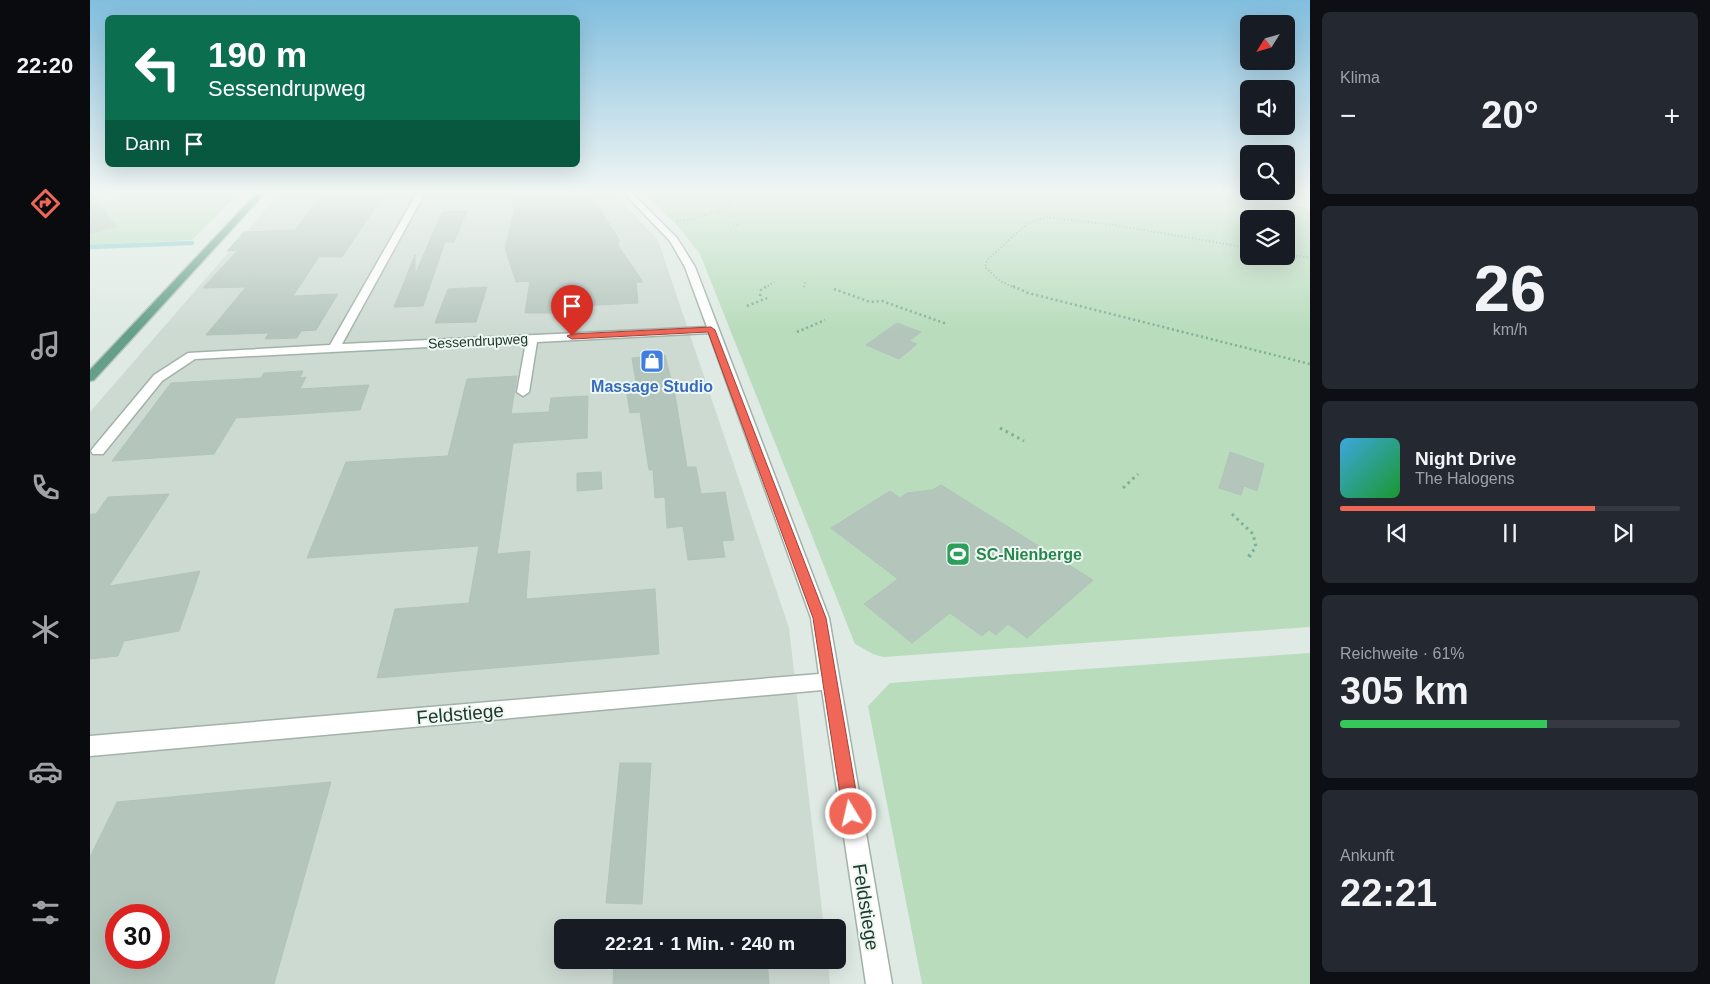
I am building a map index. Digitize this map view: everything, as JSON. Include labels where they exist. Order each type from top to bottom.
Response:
[{"type":"main road","points":[[90,377],[218,239]]},
{"type":"street","points":[[334,348],[395,239]]},
{"type":"street","name":"Feldstiege","points":[[672,239],[690,267],[711,330],[820,618],[879,984]]},
{"type":"street","name":"Sessendrupweg","points":[[98,451],[158,378],[192,356],[711,330]]},
{"type":"street","points":[[523,392],[532,338]]},
{"type":"street","name":"Feldstiege","points":[[90,746],[830,681]]},
{"type":"path","points":[[1010,239],[987,260],[985,267],[1000,282],[1028,293],[1310,364]]},
{"type":"path","points":[[1196,239],[1240,246]]},
{"type":"path","points":[[1295,256],[1310,258]]},
{"type":"path","points":[[760,296],[761,290],[774,282]]},
{"type":"path","points":[[804,287],[805,282]]},
{"type":"path","points":[[834,289],[870,302],[882,301],[947,324]]},
{"type":"path","points":[[746,306],[767,298]]},
{"type":"path","points":[[797,332],[825,320]]},
{"type":"path","points":[[1000,428],[1024,441]]},
{"type":"path","points":[[1123,488],[1138,474]]},
{"type":"path","points":[[1232,514],[1253,534],[1256,547],[1249,557]]},
{"type":"shaded area","points":[[240,239],[658,240],[789,628],[823,919],[554,919],[554,969],[829,969],[830,984],[90,984],[90,412]]},
{"type":"green space","points":[[90,239],[193,239],[192,240],[90,245]]},
{"type":"green space","points":[[688,239],[1240,239],[1240,265],[1295,265],[1295,239],[1310,239],[1310,627],[883,657],[855,644],[700,254]]},
{"type":"green space","points":[[1310,653],[1310,984],[922,984],[868,706],[890,683]]},
{"type":"building","points":[[238,239],[354,239],[342,257],[319,257],[293,296],[338,294],[316,330],[301,331],[297,338],[265,339],[269,333],[206,335],[246,287],[203,288],[238,250],[227,251]]},
{"type":"building","points":[[430,239],[455,239],[454,242],[445,242],[423,306],[394,307],[415,255],[415,275]]},
{"type":"building","points":[[507,239],[619,239],[620,241],[617,241],[619,244],[617,244],[643,282],[636,282],[638,303],[575,306],[575,313],[525,313],[530,281],[516,282],[505,248]]},
{"type":"building","points":[[487,287],[476,322],[435,323],[448,289]]},
{"type":"building","points":[[897,323],[921,332],[909,341],[917,344],[899,359],[866,345]]},
{"type":"building","points":[[665,355],[675,395],[687,467],[696,467],[701,494],[725,492],[734,540],[722,541],[725,557],[688,560],[683,526],[667,528],[665,497],[655,498],[653,470],[649,470],[640,412],[630,413],[625,383],[636,382],[632,358]]},
{"type":"building","points":[[303,371],[300,378],[306,377],[300,389],[369,385],[360,410],[236,418],[214,454],[112,461],[171,383],[261,378],[264,373]]},
{"type":"building","points":[[517,376],[511,414],[549,412],[551,398],[588,396],[587,438],[513,443],[497,554],[530,551],[526,599],[655,589],[659,654],[377,678],[395,609],[469,603],[479,546],[307,558],[346,462],[448,456],[467,379]]},
{"type":"building","points":[[1230,452],[1264,464],[1257,491],[1244,486],[1241,495],[1219,488]]},
{"type":"building","points":[[601,472],[602,489],[577,491],[577,473]]},
{"type":"building","name":"SC-Nienberge","points":[[941,485],[1093,580],[1027,638],[1008,624],[996,635],[989,630],[982,636],[950,613],[912,643],[864,604],[898,579],[831,528],[890,491],[900,498],[907,493],[932,490]]},
{"type":"building","points":[[169,494],[109,586],[200,571],[179,631],[124,641],[118,656],[90,659],[90,514],[96,514],[108,497]]},
{"type":"building","points":[[620,763],[651,763],[642,904],[606,903]]},
{"type":"building","points":[[331,782],[274,984],[90,984],[90,857],[117,802]]},
{"type":"building","points":[[614,969],[768,969],[769,984],[613,984]]},
{"type":"waterway","points":[[90,247],[192,243]]},
{"type":"place","name":"Massage Studio","points":[[652,361]]},
{"type":"place","name":"SC-Nienberge","points":[[958,554]]},
{"type":"route","points":[[572,336],[711,330],[820,618],[851,814]]}]
